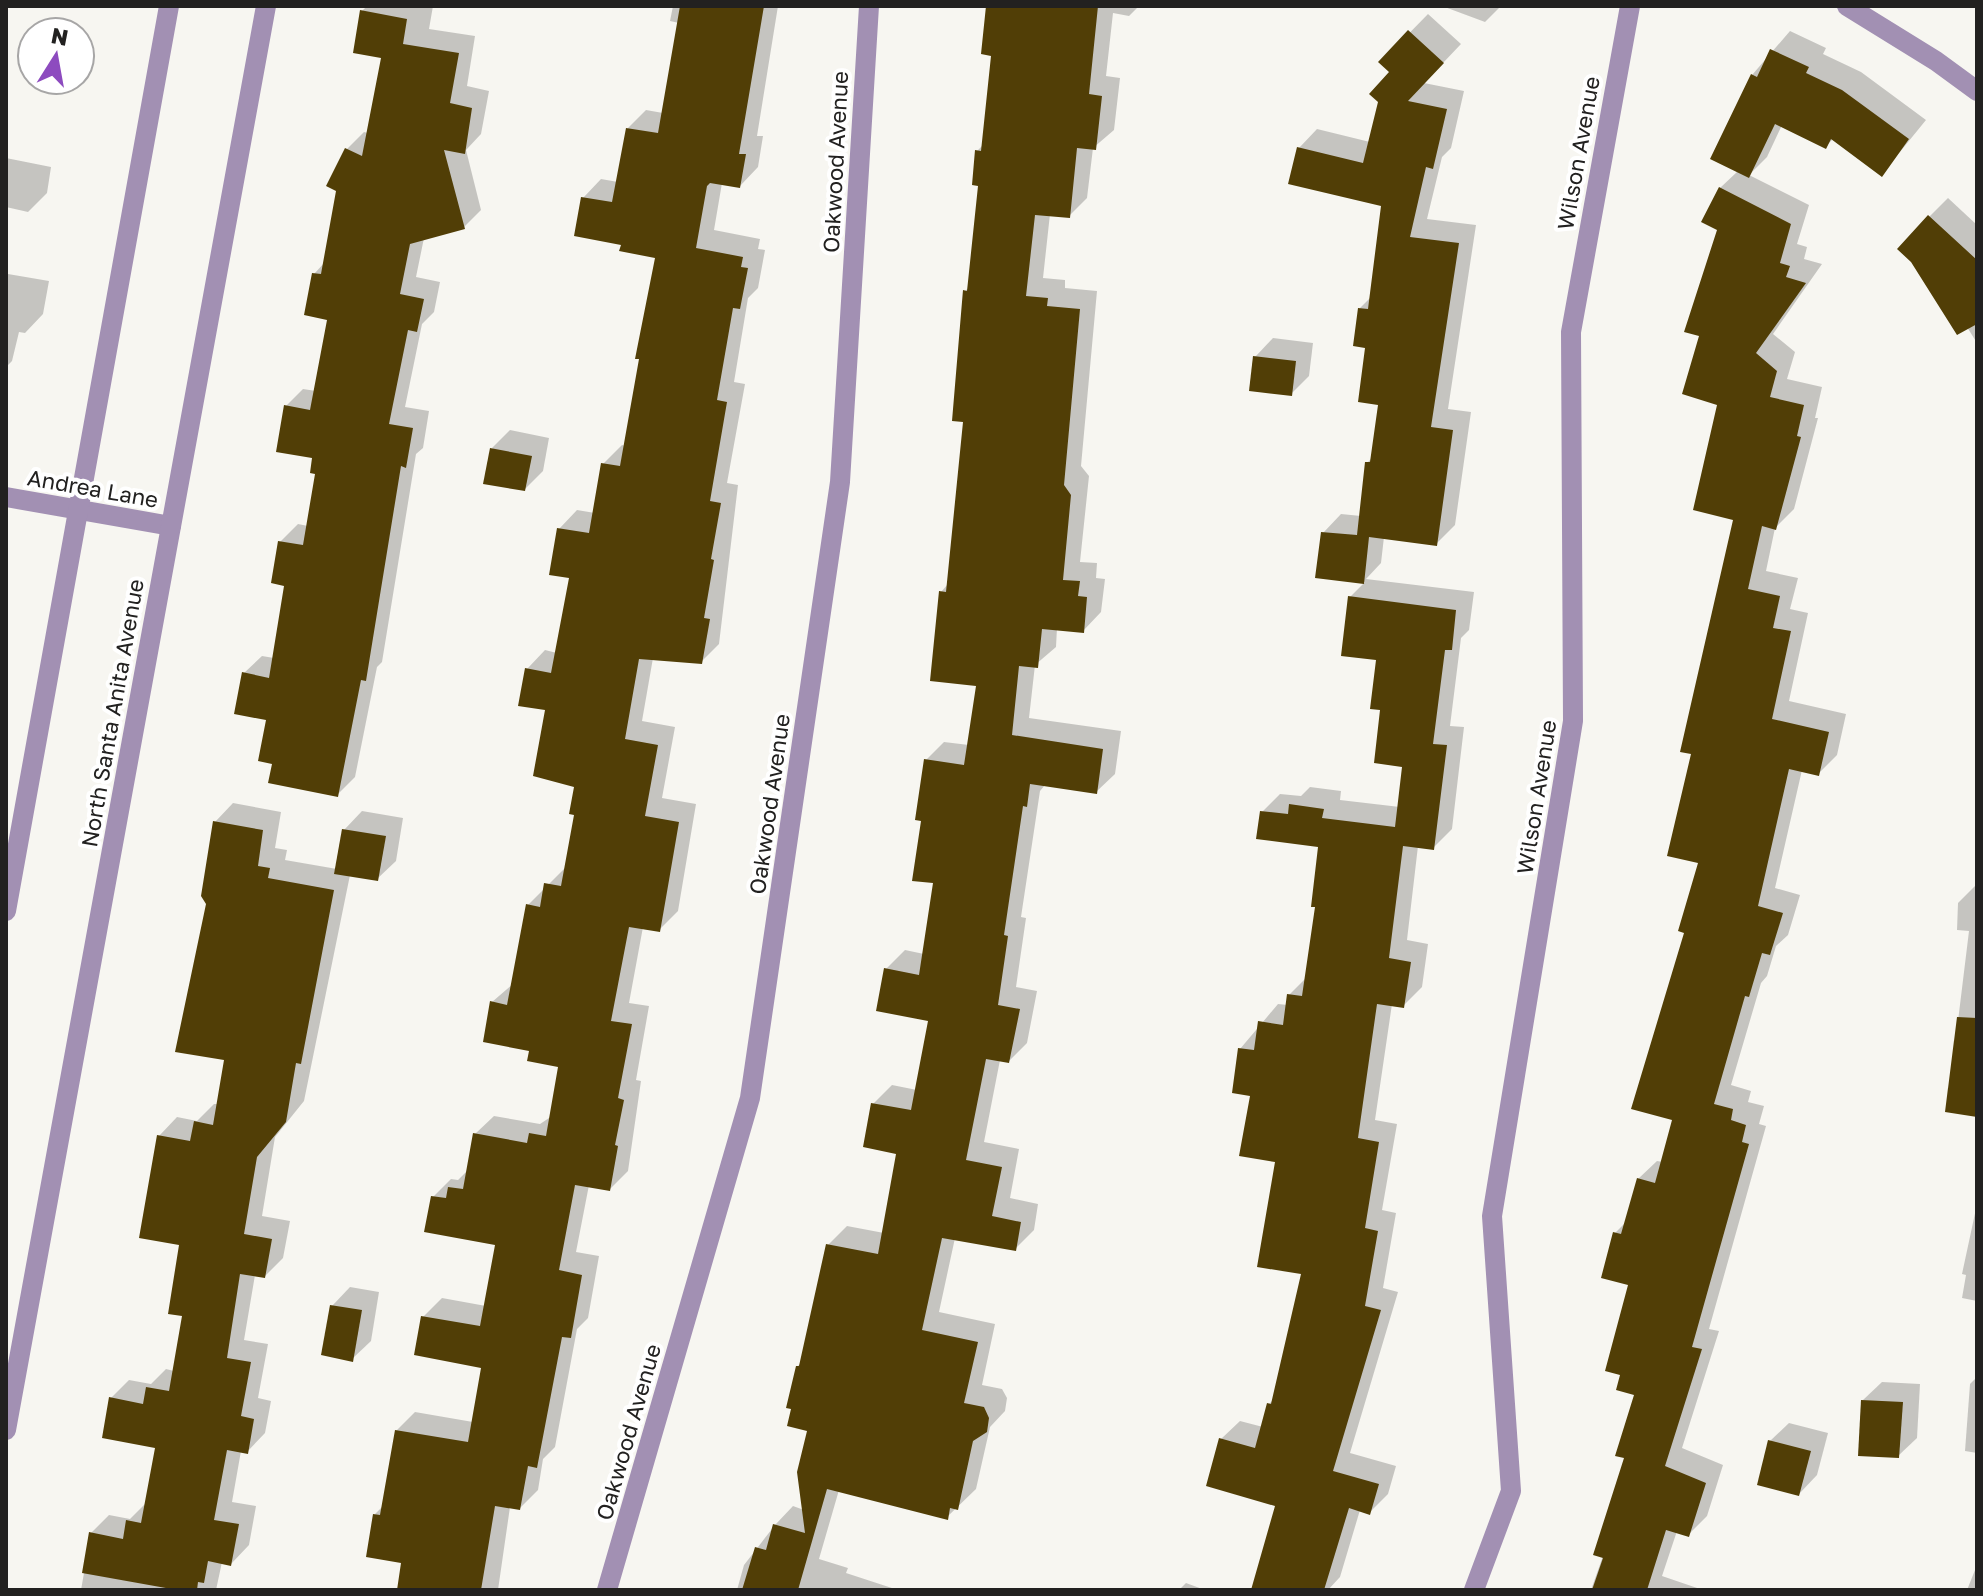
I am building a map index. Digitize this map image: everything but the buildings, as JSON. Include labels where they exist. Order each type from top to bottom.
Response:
[{"type":"street","points":[[6,911],[169,6]]},
{"type":"street","name":"North Santa Anita Avenue","points":[[6,1430],[266,6]]},
{"type":"street","name":"Oakwood Avenue","points":[[607,1590],[750,1098],[840,482],[869,6]]},
{"type":"street","name":"Wilson Avenue","points":[[1474,1590],[1511,1491],[1492,1216],[1573,721],[1571,332],[1630,6]]},
{"type":"street","points":[[1847,6],[1936,61],[1977,91]]},
{"type":"street","name":"Andrea Lane","points":[[6,497],[171,526]]}]
